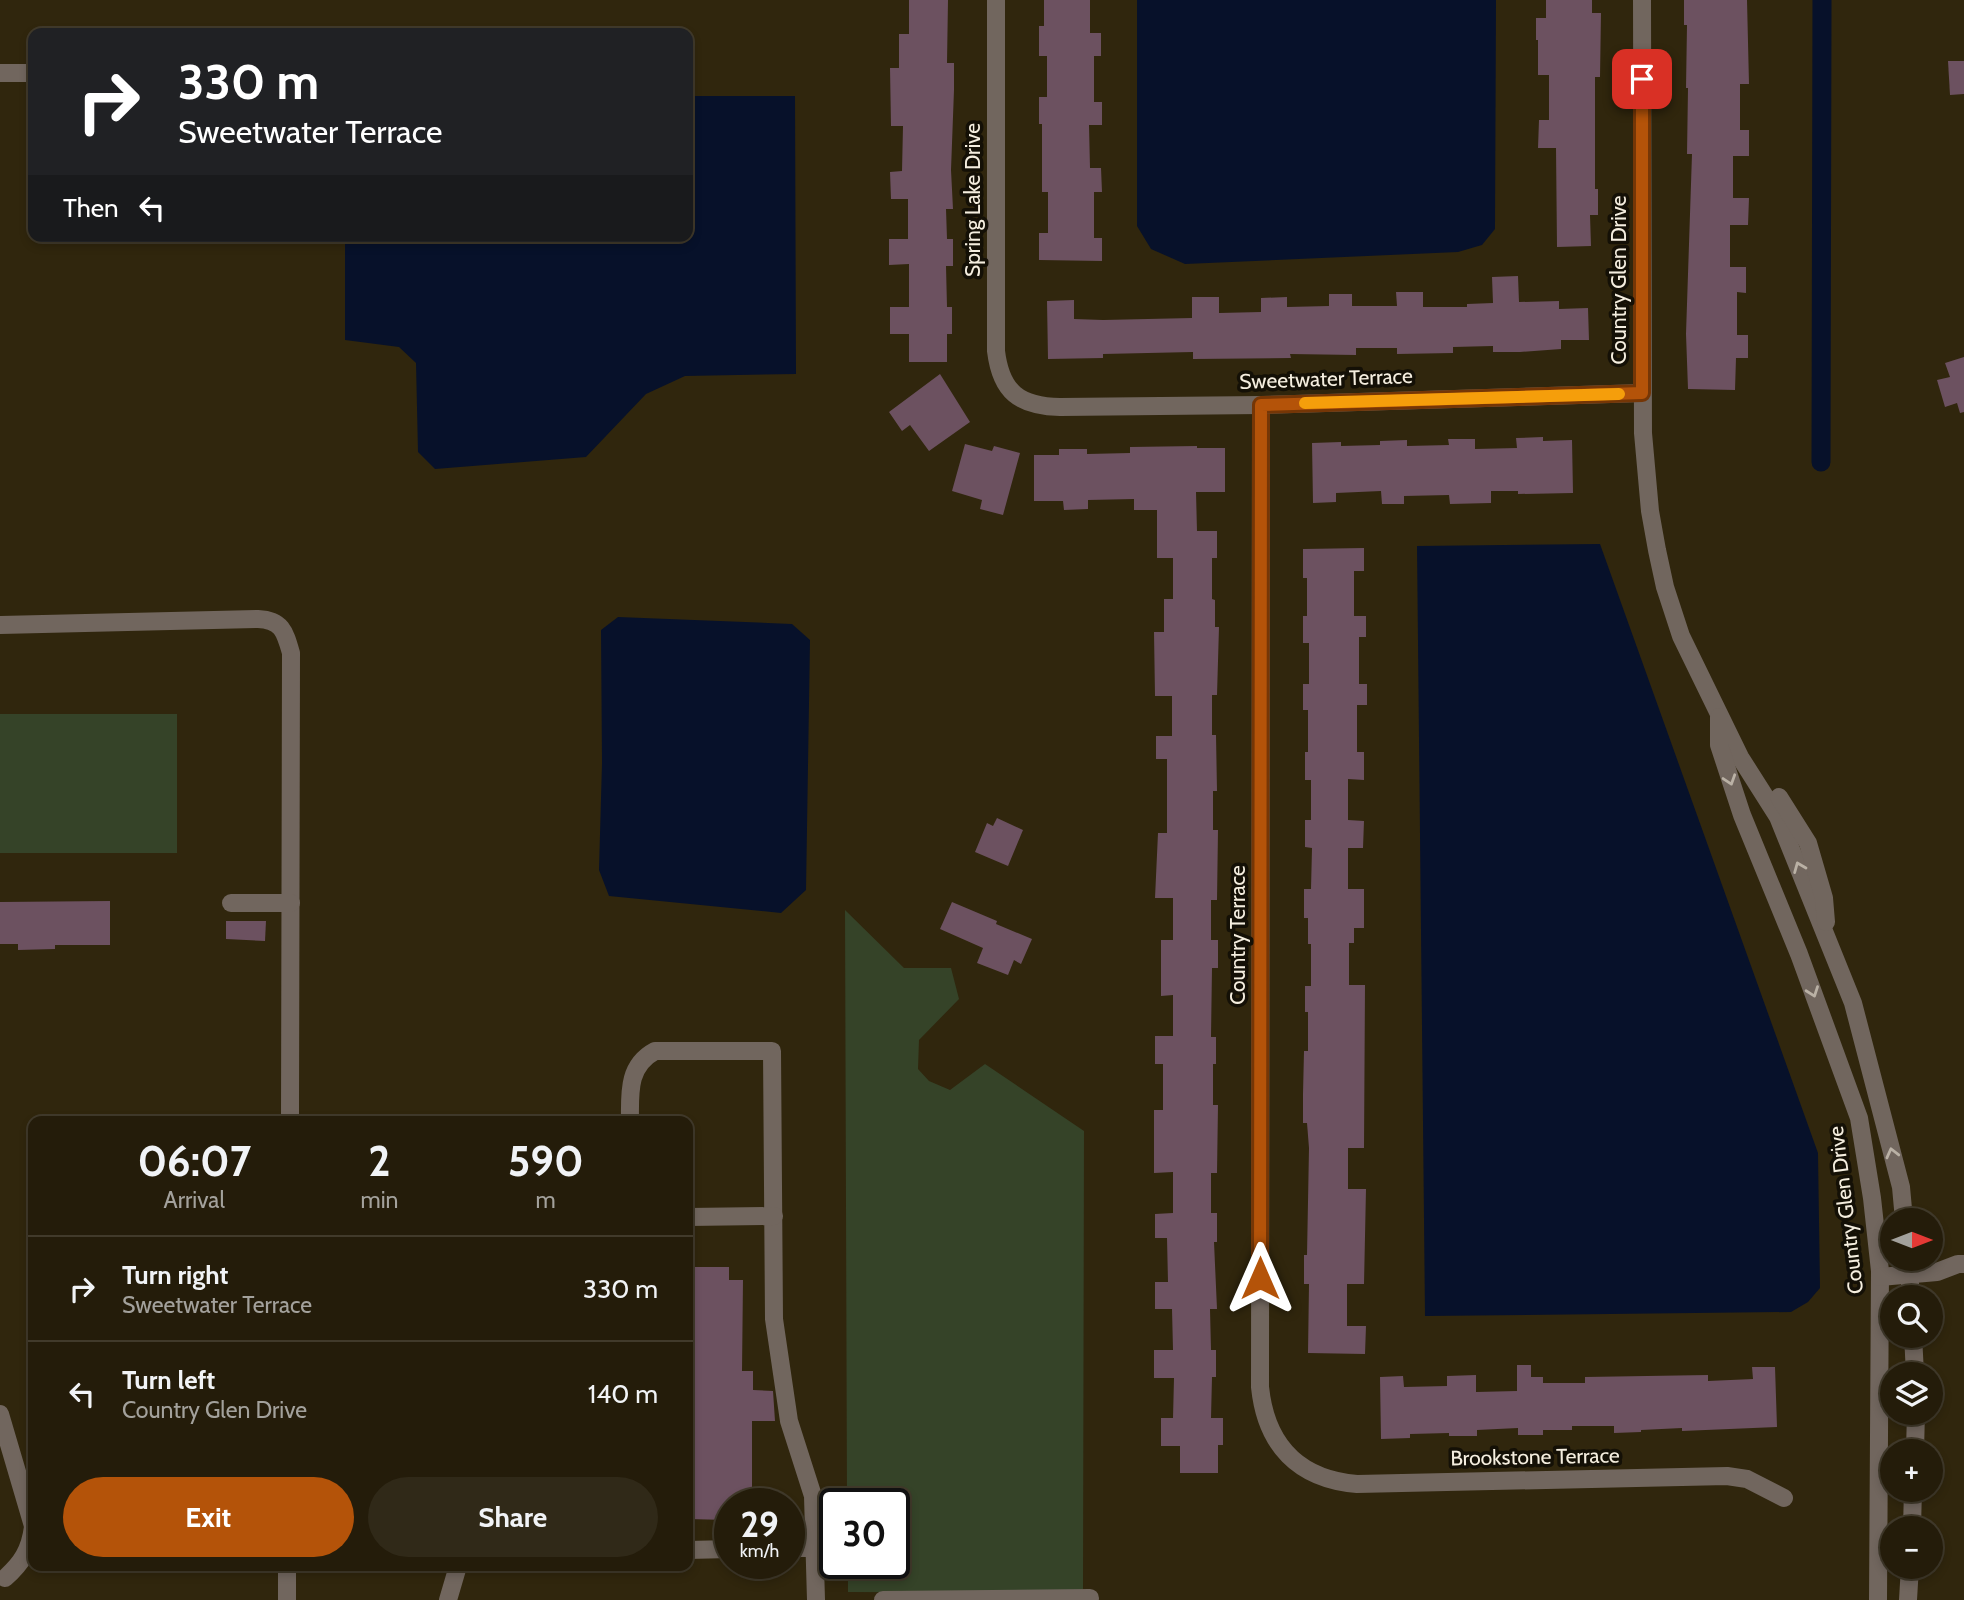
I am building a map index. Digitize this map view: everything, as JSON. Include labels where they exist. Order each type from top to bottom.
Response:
[{"type":"street","name":"Spring Lake Drive","points":[[996,0],[996,351],[1002,379],[1015,394]]},
{"type":"street","name":"Country Glen Drive","points":[[1642,0],[1643,444],[1650,511],[1665,587],[1681,636],[1740,757],[1778,817],[1853,1003],[1901,1186],[1903,1208]]},
{"type":"street","points":[[0,73],[28,73]]},
{"type":"street","name":"Sweetwater Terrace","points":[[1015,394],[1042,407],[1261,405],[1642,393]]},
{"type":"street","name":"Country Terrace","points":[[1261,405],[1260,1387],[1264,1416],[1271,1433],[1290,1456]]},
{"type":"street","points":[[0,625],[258,619],[271,620],[283,630],[291,653],[290,1116]]},
{"type":"street","name":"Country Glen Drive","points":[[1719,714],[1719,745],[1742,814],[1799,954],[1859,1118],[1872,1198],[1880,1277],[1878,1600]]},
{"type":"street","points":[[231,902],[291,902]]},
{"type":"street","points":[[630,1116],[630,1086],[636,1067],[643,1057],[655,1051],[772,1051],[774,1319],[789,1420],[813,1496],[816,1600]]},
{"type":"street","points":[[693,1217],[774,1216]]},
{"type":"street","points":[[1943,1270],[1964,1264]]},
{"type":"street","points":[[1880,1277],[1896,1271]]},
{"type":"street","points":[[0,1414],[28,1510]]},
{"type":"street","name":"Brookstone Terrace","points":[[1290,1456],[1300,1466],[1326,1479],[1357,1484],[1727,1476],[1747,1479],[1784,1498]]},
{"type":"street","points":[[805,1548],[815,1548]]},
{"type":"street","points":[[5,1578],[28,1549]]},
{"type":"street","points":[[693,1550],[714,1549]]},
{"type":"street","points":[[287,1571],[287,1600]]},
{"type":"street","points":[[448,1600],[457,1571]]},
{"type":"street","points":[[1908,1600],[1909,1579]]},
{"type":"street","points":[[883,1600],[1090,1598]]},
{"type":"green space","points":[[0,714],[177,714],[177,853],[0,853]]},
{"type":"green space","points":[[845,910],[904,968],[951,968],[959,999],[919,1040],[918,1069],[929,1081],[950,1090],[985,1064],[1084,1131],[1083,1593],[848,1592],[848,1579],[910,1579],[910,1488],[847,1488]]},
{"type":"water","points":[[1137,0],[1496,0],[1495,229],[1482,245],[1458,252],[1185,264],[1151,249],[1137,226]]},
{"type":"water","points":[[693,96],[795,96],[796,374],[685,376],[646,394],[586,457],[435,469],[418,452],[416,363],[399,347],[345,340],[345,242],[693,242]]},
{"type":"water","points":[[1600,544],[1818,1153],[1820,1288],[1808,1302],[1791,1312],[1425,1316],[1417,546]]},
{"type":"water","points":[[618,617],[792,624],[810,640],[806,890],[781,913],[609,896],[599,870],[602,763],[601,630]]},
{"type":"building","points":[[909,0],[948,0],[947,63],[954,63],[954,90],[951,170],[953,209],[946,209],[947,239],[953,239],[953,266],[946,266],[947,307],[952,307],[952,334],[947,334],[947,362],[909,362],[909,334],[890,334],[890,307],[909,307],[909,264],[889,265],[889,239],[908,239],[908,199],[891,199],[890,172],[902,171],[903,126],[891,126],[890,68],[899,68],[899,34],[909,34]]},
{"type":"building","points":[[1044,0],[1090,0],[1090,33],[1101,33],[1101,56],[1094,56],[1094,102],[1102,102],[1102,125],[1089,125],[1090,168],[1101,168],[1102,192],[1094,192],[1094,238],[1102,238],[1102,261],[1039,260],[1039,233],[1048,233],[1048,192],[1042,192],[1042,124],[1039,124],[1039,97],[1047,97],[1047,56],[1039,56],[1039,26],[1044,26]]},
{"type":"building","points":[[1546,0],[1592,0],[1592,13],[1601,13],[1600,77],[1595,77],[1595,189],[1598,189],[1598,215],[1590,215],[1591,246],[1557,247],[1556,148],[1538,148],[1539,120],[1549,120],[1549,75],[1538,75],[1536,40],[1536,18],[1546,18]]},
{"type":"building","points":[[1684,0],[1747,0],[1749,84],[1740,84],[1740,130],[1749,130],[1749,156],[1733,156],[1733,198],[1749,198],[1748,225],[1730,225],[1730,267],[1746,267],[1746,293],[1737,292],[1737,335],[1748,335],[1748,358],[1736,358],[1735,390],[1688,389],[1686,334],[1692,154],[1687,154],[1687,25],[1684,25]]},
{"type":"building","points":[[1948,61],[1964,61],[1964,94],[1950,95]]},
{"type":"building","points":[[1518,276],[1519,302],[1559,301],[1559,309],[1588,308],[1589,340],[1561,340],[1561,349],[1520,352],[1493,352],[1493,346],[1453,347],[1453,353],[1397,354],[1397,348],[1356,348],[1356,355],[1290,354],[1291,358],[1193,359],[1193,352],[1103,354],[1103,358],[1048,359],[1047,301],[1074,300],[1074,319],[1103,320],[1192,318],[1192,297],[1219,297],[1219,313],[1261,312],[1261,298],[1287,297],[1287,307],[1329,306],[1329,294],[1352,294],[1352,306],[1397,306],[1396,292],[1423,292],[1423,307],[1467,307],[1467,304],[1493,303],[1492,277]]},
{"type":"building","points":[[1964,357],[1964,412],[1960,413],[1957,403],[1945,407],[1937,380],[1950,377],[1945,363]]},
{"type":"building","points":[[940,374],[970,422],[929,451],[910,425],[902,431],[889,412]]},
{"type":"building","points":[[1543,437],[1543,441],[1572,440],[1573,493],[1518,494],[1518,491],[1491,491],[1491,503],[1450,504],[1449,495],[1404,496],[1404,504],[1382,504],[1381,491],[1336,493],[1336,502],[1313,503],[1312,443],[1341,442],[1341,446],[1380,445],[1380,441],[1407,440],[1407,446],[1449,445],[1448,439],[1475,439],[1475,449],[1517,448],[1516,438]]},
{"type":"building","points":[[965,444],[992,451],[994,446],[1020,453],[1003,515],[980,509],[982,500],[952,491]]},
{"type":"building","points":[[1130,447],[1225,448],[1225,492],[1196,492],[1197,531],[1217,531],[1217,558],[1212,558],[1212,599],[1215,600],[1215,627],[1219,627],[1217,695],[1212,695],[1212,735],[1216,735],[1217,791],[1213,791],[1213,830],[1218,830],[1217,900],[1211,900],[1211,940],[1218,940],[1218,968],[1212,968],[1211,1037],[1216,1037],[1213,1105],[1218,1105],[1217,1173],[1211,1173],[1211,1213],[1217,1213],[1217,1242],[1214,1242],[1217,1309],[1210,1309],[1211,1350],[1216,1350],[1211,1418],[1223,1418],[1223,1445],[1218,1445],[1218,1473],[1180,1473],[1180,1446],[1161,1446],[1161,1418],[1173,1418],[1174,1378],[1154,1378],[1154,1350],[1173,1350],[1172,1309],[1155,1309],[1155,1282],[1168,1282],[1167,1238],[1155,1238],[1155,1214],[1173,1213],[1173,1172],[1154,1173],[1154,1110],[1163,1110],[1163,1064],[1155,1064],[1155,1036],[1173,1036],[1173,995],[1161,996],[1161,940],[1173,940],[1173,898],[1155,898],[1158,833],[1167,833],[1167,759],[1156,759],[1156,736],[1172,736],[1172,696],[1155,696],[1154,632],[1164,632],[1164,599],[1173,599],[1173,558],[1157,558],[1157,510],[1134,510],[1134,499],[1088,500],[1088,509],[1064,510],[1063,501],[1034,501],[1034,455],[1059,455],[1059,449],[1087,449],[1087,454],[1130,453]]},
{"type":"building","points":[[1364,548],[1364,571],[1354,571],[1354,616],[1366,616],[1366,637],[1359,637],[1359,684],[1367,684],[1367,705],[1357,705],[1357,752],[1364,752],[1364,780],[1348,779],[1348,820],[1364,821],[1363,848],[1348,848],[1348,889],[1364,889],[1364,928],[1354,928],[1354,943],[1349,943],[1349,985],[1365,985],[1364,1148],[1348,1148],[1348,1189],[1366,1189],[1364,1284],[1347,1284],[1347,1326],[1366,1326],[1365,1354],[1308,1353],[1309,1284],[1304,1284],[1304,1255],[1307,1255],[1309,1148],[1307,1123],[1303,1123],[1303,1094],[1304,1051],[1308,1051],[1305,986],[1311,986],[1311,944],[1308,944],[1308,918],[1304,918],[1304,889],[1311,889],[1312,848],[1305,847],[1305,820],[1311,820],[1311,780],[1305,780],[1308,710],[1303,710],[1303,684],[1309,684],[1309,643],[1303,643],[1303,616],[1307,616],[1307,578],[1303,578],[1303,549]]},
{"type":"building","points":[[997,818],[1023,830],[1008,866],[975,852],[987,823],[993,826]]},
{"type":"building","points":[[110,901],[110,945],[55,945],[55,949],[18,950],[18,944],[0,944],[0,902]]},
{"type":"building","points":[[952,902],[1032,939],[1021,964],[1014,960],[1008,975],[977,963],[983,948],[940,929]]},
{"type":"building","points":[[226,921],[266,921],[265,941],[226,939]]},
{"type":"building","points":[[693,1267],[729,1267],[729,1280],[743,1280],[742,1371],[753,1371],[753,1390],[773,1391],[775,1421],[752,1421],[752,1488],[714,1488],[714,1520],[693,1519]]},
{"type":"building","points":[[1517,1365],[1531,1365],[1531,1377],[1543,1377],[1543,1383],[1585,1383],[1585,1377],[1708,1375],[1708,1381],[1753,1379],[1752,1367],[1775,1367],[1777,1427],[1682,1431],[1682,1428],[1614,1433],[1614,1426],[1572,1426],[1572,1430],[1543,1430],[1543,1435],[1518,1435],[1518,1428],[1477,1430],[1477,1436],[1449,1436],[1449,1433],[1410,1434],[1410,1438],[1381,1439],[1380,1377],[1403,1376],[1404,1387],[1447,1386],[1447,1376],[1476,1375],[1476,1392],[1517,1391]]},
{"type":"waterway","points":[[1821,462],[1822,0]]},
{"type":"slow traffic","points":[[1305,403],[1619,394]]},
{"type":"route","points":[[1260,1278],[1261,405],[1642,393],[1642,79]]}]
